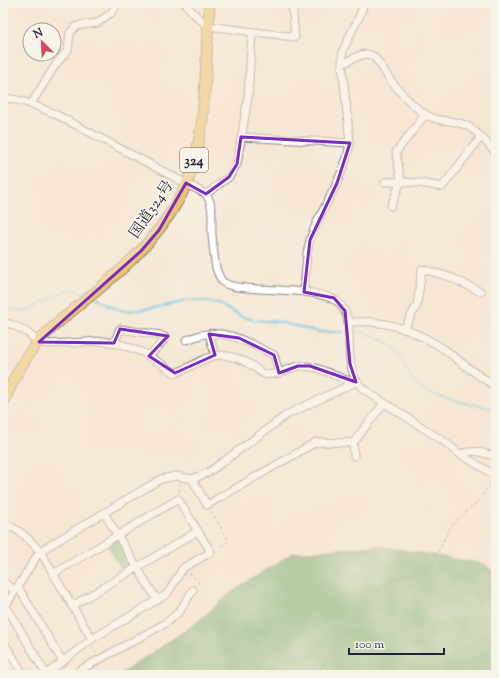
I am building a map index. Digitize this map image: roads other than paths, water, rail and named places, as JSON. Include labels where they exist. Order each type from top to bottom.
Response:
[{"type":"highway","name":"国道324号","points":[[3,404],[20,368],[39,342],[63,318],[103,286],[141,251],[159,230],[174,207],[186,183],[195,153],[203,114],[210,3]]},
{"type":"street","points":[[31,104],[56,64],[68,50],[70,33],[75,27],[97,23],[111,14],[118,3]]},
{"type":"street","points":[[185,3],[193,13],[208,26],[295,37],[292,3]]},
{"type":"street","points":[[304,292],[307,253],[310,240],[347,158],[350,143],[342,64],[343,50],[360,15],[364,3]]},
{"type":"street","points":[[206,194],[229,177],[237,164],[248,97],[252,32]]},
{"type":"street","points":[[342,64],[362,55],[368,54],[372,56],[376,59],[391,81],[419,110],[434,119],[466,125],[481,137],[496,153]]},
{"type":"street","points":[[3,98],[11,98],[31,104],[55,114],[206,194],[212,207],[214,260],[218,275],[223,281],[231,286],[262,290],[304,292],[334,298],[345,311],[348,322],[348,350],[350,364],[356,382],[362,389],[496,476]]},
{"type":"street","points":[[391,206],[400,181],[396,152],[426,114]]},
{"type":"street","points":[[241,137],[350,143]]},
{"type":"street","points":[[385,182],[400,181],[442,187],[481,137]]},
{"type":"street","points":[[404,329],[418,305],[422,269],[450,277],[481,292]]},
{"type":"street","points":[[3,322],[25,331],[39,342],[58,344],[77,341],[103,341],[124,345],[149,356],[175,373],[205,358],[215,355],[230,355],[245,361],[264,374],[279,373],[298,366],[310,366],[346,381],[356,382]]},
{"type":"street","points":[[348,322],[378,322],[415,333],[443,349],[485,381],[496,386]]},
{"type":"street","points":[[114,343],[120,329],[160,335],[166,338],[149,356]]},
{"type":"street","points":[[186,340],[209,334],[238,338],[274,355],[279,373]]},
{"type":"street","points":[[209,334],[215,355]]},
{"type":"street","points":[[53,574],[178,499],[211,552],[183,568],[167,594],[90,641],[46,675],[4,608],[40,551],[161,479],[176,476],[192,479],[210,472],[288,414],[356,382]]},
{"type":"street","points":[[354,456],[353,443],[384,403]]},
{"type":"street","points":[[192,479],[208,505],[316,442],[353,443]]},
{"type":"street","points":[[460,454],[477,451],[496,457]]},
{"type":"street","points":[[104,513],[157,600]]},
{"type":"street","points":[[3,523],[19,531],[40,551],[72,606],[90,641]]},
{"type":"street","points":[[72,606],[198,531]]},
{"type":"street","points":[[3,582],[16,589],[63,662]]},
{"type":"street","points":[[74,675],[80,670],[166,623],[179,612],[193,590]]},
{"type":"street","points":[[3,641],[24,675]]},
{"type":"waterway","points":[[3,309],[26,311],[62,292],[73,289],[88,294]]},
{"type":"waterway","points":[[96,297],[124,311],[149,309],[187,301],[203,301],[216,303],[240,316],[254,320],[279,322],[319,332],[343,332]]},
{"type":"waterway","points":[[356,331],[378,338],[394,347],[413,382],[422,389],[448,399],[496,410]]}]
